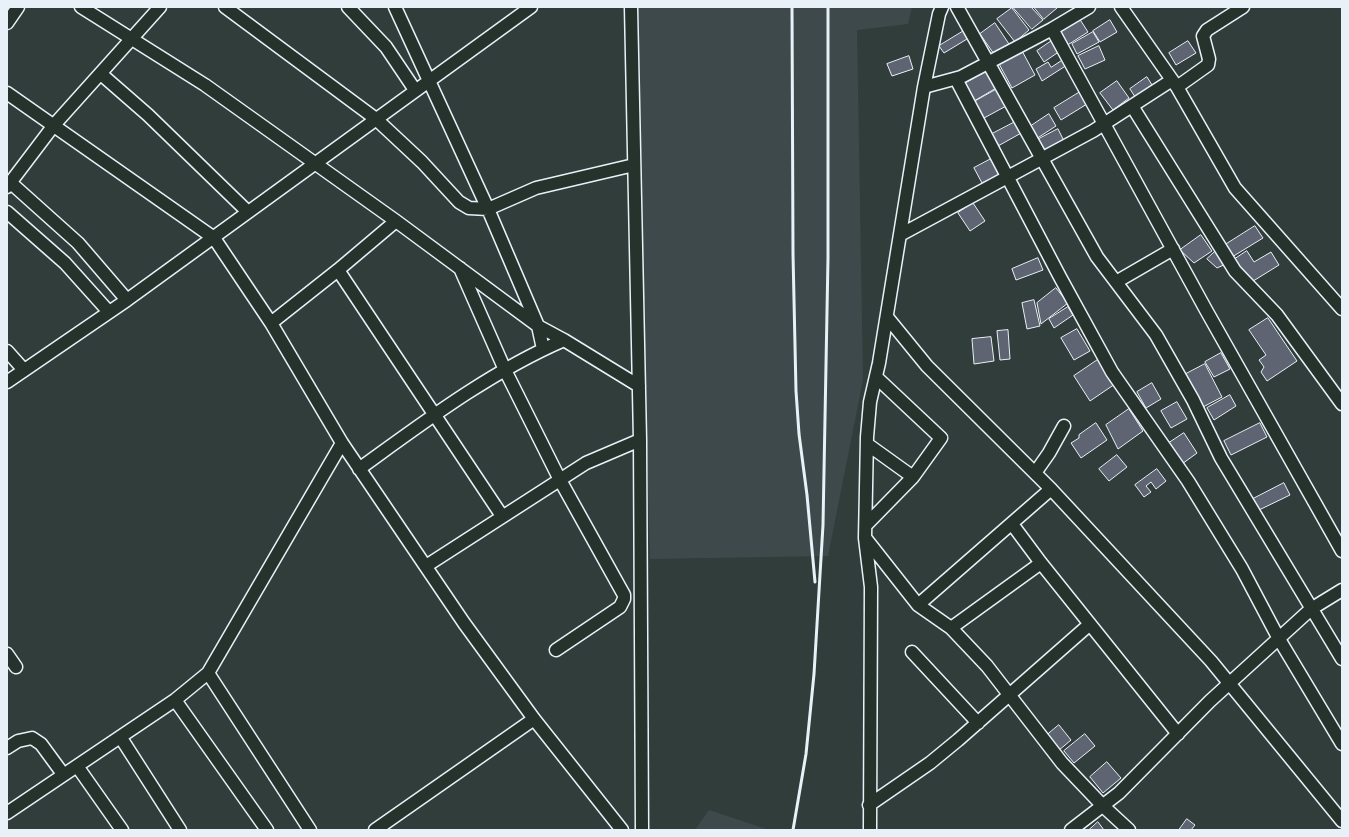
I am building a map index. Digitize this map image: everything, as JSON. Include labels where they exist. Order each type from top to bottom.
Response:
[{"type":"street","points":[[7,24],[18,7]]},
{"type":"street","points":[[81,7],[205,85],[396,221],[538,326],[564,340],[639,386]]},
{"type":"street","points":[[127,300],[78,244],[9,185],[54,125],[160,7]]},
{"type":"street","points":[[225,7],[376,119],[422,162],[459,202],[469,208],[488,210],[536,188],[634,165]]},
{"type":"street","points":[[348,7],[386,47],[415,90]]},
{"type":"street","points":[[395,7],[430,80],[488,210],[538,326],[543,349]]},
{"type":"street","points":[[7,382],[127,300],[214,238],[415,90],[531,7]]},
{"type":"street","points":[[631,7],[640,440],[642,830]]},
{"type":"street","points":[[870,830],[871,587],[865,538],[867,444],[870,402],[876,377],[924,87],[939,14],[942,7]]},
{"type":"street","points":[[957,7],[1097,257],[1156,335],[1193,400],[1221,458],[1342,659]]},
{"type":"street","points":[[1121,7],[1174,84],[1235,188],[1342,309]]},
{"type":"street","points":[[900,235],[1042,158],[1105,123],[1132,106],[1208,65],[1209,59],[1203,36],[1207,30],[1243,7]]},
{"type":"street","points":[[924,87],[956,79],[989,63],[1052,29],[1080,9]]},
{"type":"street","points":[[1052,29],[1342,551]]},
{"type":"street","points":[[101,74],[148,115],[248,212]]},
{"type":"street","points":[[956,79],[1112,372],[1188,481],[1242,569],[1279,639],[1342,744]]},
{"type":"street","points":[[7,93],[214,238],[271,322],[342,443],[464,623],[534,719],[622,830]]},
{"type":"street","points":[[1132,106],[1235,271],[1277,315],[1342,404]]},
{"type":"street","points":[[7,212],[65,263],[109,312]]},
{"type":"street","points":[[271,322],[338,270],[396,221]]},
{"type":"street","points":[[1116,282],[1173,249]]},
{"type":"street","points":[[459,267],[505,370],[560,480],[617,581],[624,599],[620,606],[556,650]]},
{"type":"street","points":[[338,270],[502,516]]},
{"type":"street","points":[[886,317],[927,366],[1051,489],[1230,683],[1342,821]]},
{"type":"street","points":[[360,469],[435,414],[505,370],[543,349],[564,340]]},
{"type":"street","points":[[7,351],[24,370]]},
{"type":"street","points":[[866,525],[913,477],[941,438],[876,377]]},
{"type":"street","points":[[1035,473],[1049,453],[1064,426]]},
{"type":"street","points":[[426,566],[586,463],[640,440]]},
{"type":"street","points":[[7,813],[63,774],[121,738],[175,700],[208,673],[342,443]]},
{"type":"street","points":[[867,444],[913,477]]},
{"type":"street","points":[[918,605],[1051,489]]},
{"type":"street","points":[[1012,524],[1041,564],[1178,734]]},
{"type":"street","points":[[865,538],[918,605],[951,628],[986,666],[1062,763],[1103,806],[1129,830]]},
{"type":"street","points":[[951,628],[1041,564]]},
{"type":"street","points":[[1070,830],[1119,793],[1230,683],[1311,609],[1342,590]]},
{"type":"street","points":[[869,805],[930,763],[978,723],[1008,694],[1090,624]]},
{"type":"street","points":[[912,652],[978,723]]},
{"type":"street","points":[[7,654],[16,667]]},
{"type":"street","points":[[208,673],[310,830]]},
{"type":"street","points":[[175,700],[267,830]]},
{"type":"street","points":[[375,830],[534,719]]},
{"type":"street","points":[[7,748],[18,740],[32,738],[41,744],[63,774]]},
{"type":"street","points":[[121,738],[180,830]]},
{"type":"street","points":[[77,766],[122,830]]},
{"type":"shaded area","points":[[635,7],[912,7],[908,24],[857,30],[863,380],[828,556],[650,559]]},
{"type":"shaded area","points":[[709,810],[766,829],[766,830],[695,830]]},
{"type":"building","points":[[1013,7],[1031,7],[1043,20],[1032,29]]},
{"type":"building","points":[[1034,7],[1056,7],[1057,8],[1044,19]]},
{"type":"building","points":[[1012,8],[1029,30],[1015,42],[997,19]]},
{"type":"building","points":[[1079,18],[1088,32],[1066,46],[1057,33]]},
{"type":"building","points":[[1110,20],[1117,32],[1100,42],[1093,31]]},
{"type":"building","points":[[995,23],[1009,44],[994,54],[980,34]]},
{"type":"building","points":[[967,29],[972,36],[944,53],[939,46]]},
{"type":"building","points":[[1093,32],[1099,42],[1077,54],[1072,44]]},
{"type":"building","points":[[1053,40],[1060,51],[1044,62],[1037,51]]},
{"type":"building","points":[[1188,41],[1196,53],[1176,65],[1169,53]]},
{"type":"building","points":[[1099,46],[1105,60],[1085,69],[1078,56]]},
{"type":"building","points":[[1021,49],[1035,75],[1012,88],[998,62]]},
{"type":"building","points":[[909,56],[913,69],[892,76],[887,64]]},
{"type":"building","points":[[1063,60],[1067,65],[1042,81],[1036,69],[1048,62],[1051,67]]},
{"type":"building","points":[[989,70],[998,87],[974,101],[964,84]]},
{"type":"building","points":[[1147,77],[1154,88],[1137,100],[1130,89]]},
{"type":"building","points":[[1117,81],[1129,98],[1113,110],[1100,93]]},
{"type":"building","points":[[999,88],[1008,105],[984,118],[974,102]]},
{"type":"building","points":[[1080,92],[1087,104],[1061,120],[1054,108]]},
{"type":"building","points":[[1049,114],[1056,126],[1036,139],[1028,128]]},
{"type":"building","points":[[1017,121],[1023,132],[998,146],[992,134]]},
{"type":"building","points":[[1058,129],[1065,143],[1045,154],[1037,140]]},
{"type":"building","points":[[991,159],[999,175],[982,183],[974,168]]},
{"type":"building","points":[[973,203],[985,221],[970,231],[958,213]]},
{"type":"building","points":[[1255,226],[1263,238],[1232,257],[1225,245]]},
{"type":"building","points":[[1201,235],[1212,251],[1194,263],[1180,250]]},
{"type":"building","points":[[1218,249],[1226,264],[1217,268],[1207,259]]},
{"type":"building","points":[[1247,251],[1254,262],[1271,252],[1279,265],[1250,283],[1235,259]]},
{"type":"building","points":[[1038,258],[1043,270],[1016,280],[1012,269]]},
{"type":"building","points":[[1056,288],[1068,303],[1041,324],[1037,303]]},
{"type":"building","points":[[1034,300],[1040,326],[1027,329],[1022,303]]},
{"type":"building","points":[[1068,307],[1073,315],[1054,328],[1049,319]]},
{"type":"building","points":[[1268,318],[1297,361],[1267,381],[1261,372],[1264,367],[1259,360],[1266,355],[1249,330]]},
{"type":"building","points":[[1077,329],[1090,351],[1074,360],[1061,338]]},
{"type":"building","points":[[1008,330],[1010,359],[1000,360],[997,331]]},
{"type":"building","points":[[991,337],[994,361],[974,364],[972,339]]},
{"type":"building","points":[[1221,353],[1230,369],[1214,377],[1205,362]]},
{"type":"building","points":[[1099,359],[1115,384],[1090,401],[1074,376]]},
{"type":"building","points":[[1205,364],[1222,397],[1203,407],[1186,374]]},
{"type":"building","points":[[1152,383],[1161,399],[1146,408],[1137,392]]},
{"type":"building","points":[[1230,395],[1236,406],[1214,420],[1207,408]]},
{"type":"building","points":[[1177,402],[1187,419],[1171,428],[1161,411]]},
{"type":"building","points":[[1129,409],[1143,431],[1118,449],[1106,425]]},
{"type":"building","points":[[1096,423],[1107,440],[1081,458],[1071,443],[1079,438],[1079,435]]},
{"type":"building","points":[[1260,423],[1267,437],[1231,455],[1224,441]]},
{"type":"building","points":[[1184,433],[1197,453],[1182,464],[1169,443]]},
{"type":"building","points":[[1117,455],[1127,467],[1109,481],[1099,469]]},
{"type":"building","points":[[1157,469],[1166,481],[1156,489],[1151,482],[1146,486],[1151,492],[1144,497],[1135,485]]},
{"type":"building","points":[[1284,483],[1290,495],[1259,510],[1253,499]]},
{"type":"building","points":[[1059,725],[1071,740],[1058,751],[1046,736]]},
{"type":"building","points":[[1085,734],[1095,746],[1074,763],[1064,751]]},
{"type":"building","points":[[1107,762],[1121,778],[1103,793],[1090,777]]},
{"type":"building","points":[[1187,819],[1195,825],[1191,830],[1179,830]]},
{"type":"building","points":[[1098,822],[1104,830],[1089,830]]},
{"type":"railway","points":[[792,7],[793,254],[796,391],[799,434],[807,495],[815,582]]},
{"type":"railway","points":[[793,830],[806,754],[814,674],[823,525],[828,258],[828,7]]}]
